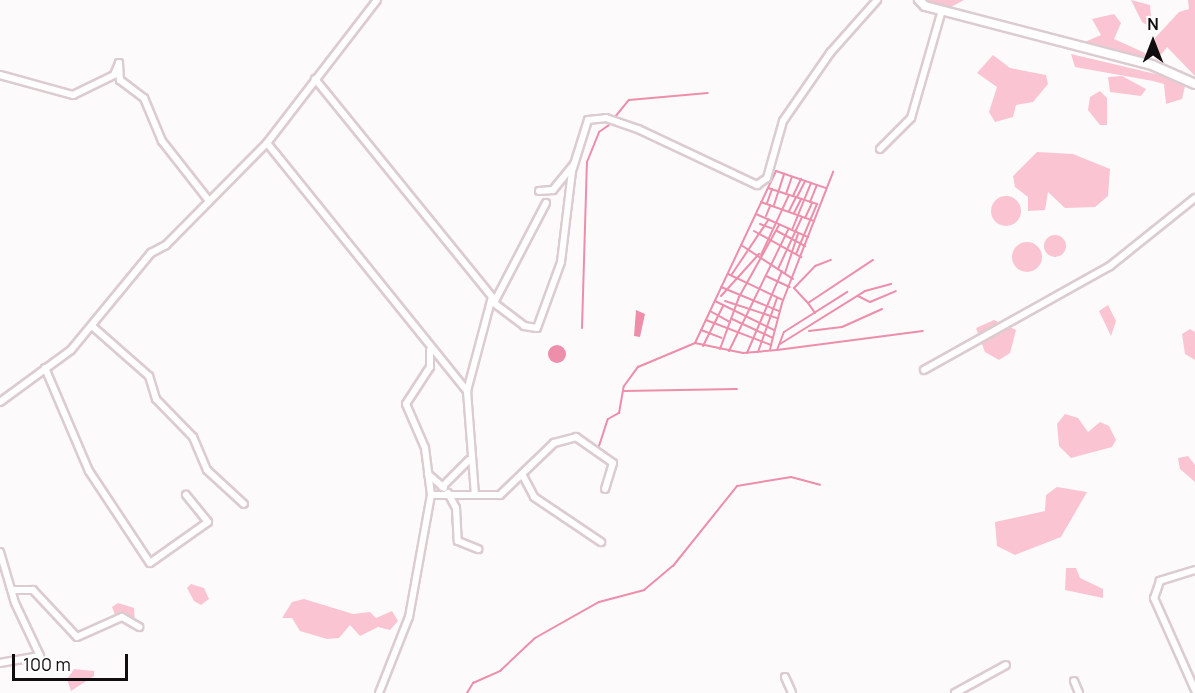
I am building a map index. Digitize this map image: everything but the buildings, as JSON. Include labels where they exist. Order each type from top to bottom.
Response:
[{"type":"street","points":[[0,402],[71,350],[151,253],[209,201],[267,142],[377,0]]},
{"type":"street","points":[[315,79],[494,303],[524,326],[543,323],[561,262],[575,163],[588,120],[596,117],[638,129],[757,185],[766,178],[778,152],[783,121],[830,53],[877,0]]},
{"type":"street","points":[[919,0],[942,10],[1152,65],[1195,84]]},
{"type":"street","points":[[880,149],[910,118],[942,10]]},
{"type":"street","points":[[2,76],[60,96],[73,95],[114,75],[119,63],[120,80],[144,98],[162,141],[209,201]]},
{"type":"street","points":[[267,142],[467,391]]},
{"type":"street","points":[[539,191],[553,190],[575,163]]},
{"type":"street","points":[[924,370],[1110,266],[1195,198]]},
{"type":"street","points":[[475,495],[470,460],[467,391],[494,303],[546,203]]},
{"type":"street","points":[[92,326],[149,376],[156,399],[193,437],[207,470],[244,504]]},
{"type":"street","points":[[379,693],[409,617],[431,495],[425,448],[406,404],[430,367],[429,346]]},
{"type":"street","points":[[45,368],[89,471],[150,563],[208,522],[186,495]]},
{"type":"street","points":[[431,495],[449,493],[500,495],[554,442],[576,437],[613,463],[605,489]]},
{"type":"street","points":[[442,487],[470,460]]},
{"type":"street","points":[[427,473],[449,493],[456,508],[458,541],[478,549]]},
{"type":"street","points":[[522,474],[534,497],[601,542]]},
{"type":"street","points":[[0,552],[40,656],[0,663]]},
{"type":"street","points":[[1195,570],[1160,581],[1154,598],[1195,690]]},
{"type":"street","points":[[14,590],[33,590],[77,637],[122,617],[139,627]]},
{"type":"street","points":[[955,693],[1006,665]]},
{"type":"street","points":[[785,677],[792,693]]},
{"type":"street","points":[[1074,681],[1079,693]]},
{"type":"shaded area","points":[[928,0],[964,0],[949,8]]},
{"type":"shaded area","points":[[1131,0],[1150,5],[1152,28],[1142,22]]},
{"type":"shaded area","points":[[1188,0],[1195,0],[1195,76],[1167,47],[1161,55],[1156,51],[1155,38],[1179,12],[1189,9]]},
{"type":"shaded area","points":[[1114,14],[1121,23],[1114,39],[1145,53],[1149,62],[1080,44],[1101,35],[1092,19]]},
{"type":"shaded area","points":[[1071,54],[1164,76],[1185,86],[1182,99],[1166,104],[1164,84],[1075,67]]},
{"type":"shaded area","points":[[993,55],[1010,68],[1046,75],[1048,84],[1033,102],[1016,105],[1013,117],[995,122],[989,112],[997,87],[977,73]]},
{"type":"shaded area","points":[[1122,76],[1146,89],[1141,96],[1110,92],[1108,77]]},
{"type":"shaded area","points":[[1100,91],[1107,98],[1107,125],[1100,125],[1088,110],[1090,97]]},
{"type":"shaded area","points":[[1037,152],[1073,154],[1110,169],[1108,196],[1095,207],[1065,208],[1048,192],[1045,210],[1028,211],[1028,197],[1015,187],[1013,176]]},
{"type":"shaded area","points":[[1006,196],[1016,201],[1021,211],[1016,221],[1006,226],[996,221],[991,211],[996,201]]},
{"type":"shaded area","points":[[1055,235],[1063,238],[1066,246],[1063,254],[1055,257],[1047,254],[1044,246],[1047,238]]},
{"type":"shaded area","points":[[1027,242],[1038,246],[1042,257],[1038,268],[1027,272],[1016,268],[1012,257],[1016,246]]},
{"type":"shaded area","points":[[1108,305],[1116,321],[1111,336],[1099,311]]},
{"type":"shaded area","points":[[636,310],[645,314],[640,337],[634,336]]},
{"type":"shaded area","points":[[994,320],[1016,330],[1010,353],[999,360],[985,352],[976,328]]},
{"type":"shaded area","points":[[1190,329],[1195,332],[1195,360],[1185,354],[1182,334]]},
{"type":"shaded area","points":[[557,345],[563,348],[566,354],[563,360],[557,363],[551,360],[548,354],[551,348]]},
{"type":"shaded area","points":[[1065,414],[1078,418],[1088,432],[1100,422],[1109,426],[1116,440],[1112,447],[1071,458],[1059,446],[1057,424]]},
{"type":"shaded area","points":[[1188,456],[1195,465],[1195,482],[1180,469],[1178,458]]},
{"type":"shaded area","points":[[1057,487],[1087,492],[1061,537],[1015,555],[997,546],[995,522],[1045,511],[1046,495]]},
{"type":"shaded area","points":[[1066,568],[1076,568],[1080,578],[1103,589],[1103,598],[1065,590]]},
{"type":"shaded area","points":[[191,584],[204,588],[209,599],[201,605],[194,601],[187,588]]},
{"type":"shaded area","points":[[304,599],[353,614],[370,612],[376,618],[392,611],[398,621],[390,630],[378,627],[360,636],[350,625],[339,638],[327,639],[300,631],[292,618],[282,618],[292,602]]},
{"type":"shaded area","points":[[118,603],[134,608],[135,625],[115,615],[112,607]]},
{"type":"shaded area","points":[[74,669],[94,671],[94,676],[71,691],[67,679]]},
{"type":"waterway","points":[[615,117],[629,100],[708,93]]},
{"type":"waterway","points":[[582,328],[587,162],[599,132],[609,125]]},
{"type":"waterway","points":[[599,446],[608,419],[619,413],[624,386],[638,367],[695,343],[776,171],[826,188]]},
{"type":"waterway","points":[[771,345],[782,303],[833,172]]},
{"type":"waterway","points":[[774,205],[784,174]]},
{"type":"waterway","points":[[786,194],[792,177]]},
{"type":"waterway","points":[[793,196],[801,179]]},
{"type":"waterway","points":[[797,197],[805,181]]},
{"type":"waterway","points":[[792,230],[811,183]]},
{"type":"waterway","points":[[810,202],[817,185]]},
{"type":"waterway","points":[[768,188],[817,204]]},
{"type":"waterway","points":[[767,203],[772,189]]},
{"type":"waterway","points":[[761,255],[789,195]]},
{"type":"waterway","points":[[789,211],[796,197]]},
{"type":"waterway","points":[[794,213],[801,199]]},
{"type":"waterway","points":[[761,202],[814,221]]},
{"type":"waterway","points":[[805,218],[812,203]]},
{"type":"waterway","points":[[796,254],[817,204]]},
{"type":"waterway","points":[[766,216],[770,206]]},
{"type":"waterway","points":[[756,214],[808,237]]},
{"type":"waterway","points":[[778,269],[802,217]]},
{"type":"waterway","points":[[732,274],[769,219]]},
{"type":"waterway","points":[[760,224],[771,228]]},
{"type":"waterway","points":[[720,349],[739,297],[779,225]]},
{"type":"waterway","points":[[729,351],[788,230]]},
{"type":"waterway","points":[[754,231],[801,257]]},
{"type":"waterway","points":[[777,231],[805,246]]},
{"type":"waterway","points":[[785,273],[798,234]]},
{"type":"waterway","points":[[741,245],[793,279]]},
{"type":"waterway","points":[[721,296],[759,254]]},
{"type":"waterway","points":[[807,302],[794,288],[815,266],[831,260]]},
{"type":"waterway","points":[[815,313],[808,303],[873,260]]},
{"type":"waterway","points":[[747,353],[782,271]]},
{"type":"waterway","points":[[728,274],[783,300]]},
{"type":"waterway","points":[[766,276],[790,287]]},
{"type":"waterway","points":[[780,344],[865,291],[891,284]]},
{"type":"waterway","points":[[721,287],[779,311]]},
{"type":"waterway","points":[[858,296],[870,302],[896,291]]},
{"type":"waterway","points":[[695,343],[743,353],[777,350],[784,332],[847,292]]},
{"type":"waterway","points":[[758,352],[777,298]]},
{"type":"waterway","points":[[715,301],[774,330]]},
{"type":"waterway","points":[[725,301],[777,318]]},
{"type":"waterway","points":[[703,346],[723,306]]},
{"type":"waterway","points":[[809,331],[842,327],[882,309]]},
{"type":"waterway","points":[[710,311],[730,322]]},
{"type":"waterway","points":[[732,319],[773,338]]},
{"type":"waterway","points":[[706,320],[771,345],[770,350]]},
{"type":"waterway","points":[[701,330],[722,338]]},
{"type":"waterway","points":[[777,350],[923,331]]},
{"type":"waterway","points":[[624,391],[737,389]]},
{"type":"waterway","points":[[467,693],[473,683],[500,671],[535,638],[599,602],[644,590],[673,566],[737,486],[791,477],[820,485]]},
{"type":"waterway","points":[[452,513],[454,541],[472,550]]}]
